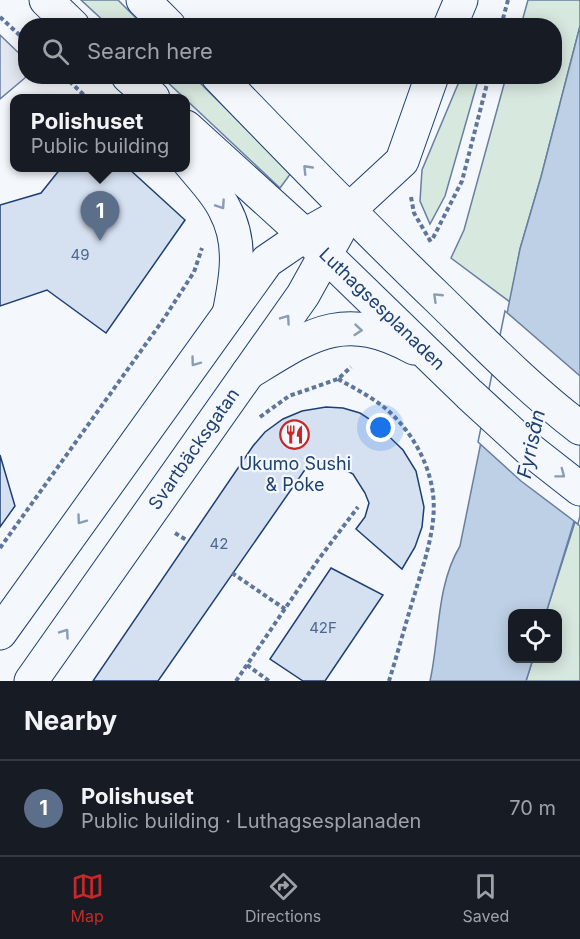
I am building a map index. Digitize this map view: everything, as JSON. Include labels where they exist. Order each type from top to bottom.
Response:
[{"type":"main road","points":[[46,0],[65,18]]},
{"type":"main road","points":[[143,0],[161,18]]},
{"type":"main road","points":[[226,84],[348,211],[478,338],[547,403],[580,428]]},
{"type":"main road","points":[[0,633],[267,261],[316,245],[348,211],[402,161],[429,84]]},
{"type":"main road","name":"Luthagsesplanaden","points":[[190,132],[316,245],[529,449],[580,489]]},
{"type":"main road","points":[[190,163],[225,209],[236,242],[237,276],[229,314]]},
{"type":"main road","name":"Svartbäcksgatan","points":[[31,681],[303,295],[316,245]]},
{"type":"main road","points":[[248,373],[304,339],[326,331],[358,328],[396,339],[431,357]]},
{"type":"path","points":[[503,18],[508,0]]},
{"type":"path","points":[[0,17],[18,34]]},
{"type":"path","points":[[433,238],[462,181],[487,84]]},
{"type":"path","points":[[402,161],[414,213],[434,247]]},
{"type":"path","points":[[0,548],[164,320],[194,272],[204,245]]},
{"type":"path","points":[[257,420],[265,411],[290,396],[338,379],[351,367]]},
{"type":"path","points":[[338,379],[371,397],[401,424],[419,450],[429,475],[433,495],[433,518],[424,562],[389,681]]},
{"type":"path","points":[[236,681],[318,560],[358,507]]},
{"type":"path","points":[[172,530],[188,542]]},
{"type":"path","points":[[232,573],[285,609]]},
{"type":"path","points":[[247,665],[269,681]]},
{"type":"shaded area","points":[[81,0],[118,0],[136,18],[100,18]]},
{"type":"shaded area","points":[[528,0],[580,0],[580,26],[520,249],[510,302],[451,258],[464,230],[504,84],[562,84],[562,18],[523,18]]},
{"type":"shaded area","points":[[0,35],[18,52],[18,84],[0,99]]},
{"type":"shaded area","points":[[169,84],[201,84],[291,173],[280,188],[190,103],[190,94],[180,94]]},
{"type":"shaded area","points":[[458,84],[477,84],[445,196],[430,224],[420,201],[422,170]]},
{"type":"shaded area","points":[[575,522],[580,526],[580,681],[526,681],[532,663],[562,663],[562,609],[547,609]]},
{"type":"water","name":"Fyrisån","points":[[580,26],[580,502],[547,609],[508,609],[508,663],[532,663],[526,681],[430,681],[443,594],[452,561],[460,546],[520,249]]},
{"type":"pier","points":[[505,311],[580,376],[580,516],[578,524],[521,481],[478,442]]},
{"type":"building","points":[[58,172],[132,172],[185,220],[106,333],[47,290],[0,306],[0,205],[41,193]]},
{"type":"building","points":[[326,407],[343,408],[360,413],[374,422],[403,450],[416,471],[424,507],[422,527],[415,547],[402,569],[356,529],[365,517],[369,503],[353,474],[336,465],[314,464],[304,471],[158,681],[93,681],[253,446],[265,432],[283,419],[302,411]]},
{"type":"building","points":[[0,455],[15,506],[0,527]]},
{"type":"building","points":[[331,568],[383,595],[325,681],[303,681],[270,659]]},
{"type":"place","name":"Polishuset","points":[[100,241]]},
{"type":"place","name":"Ukumo Sushi & Poke","points":[[295,435]]}]
